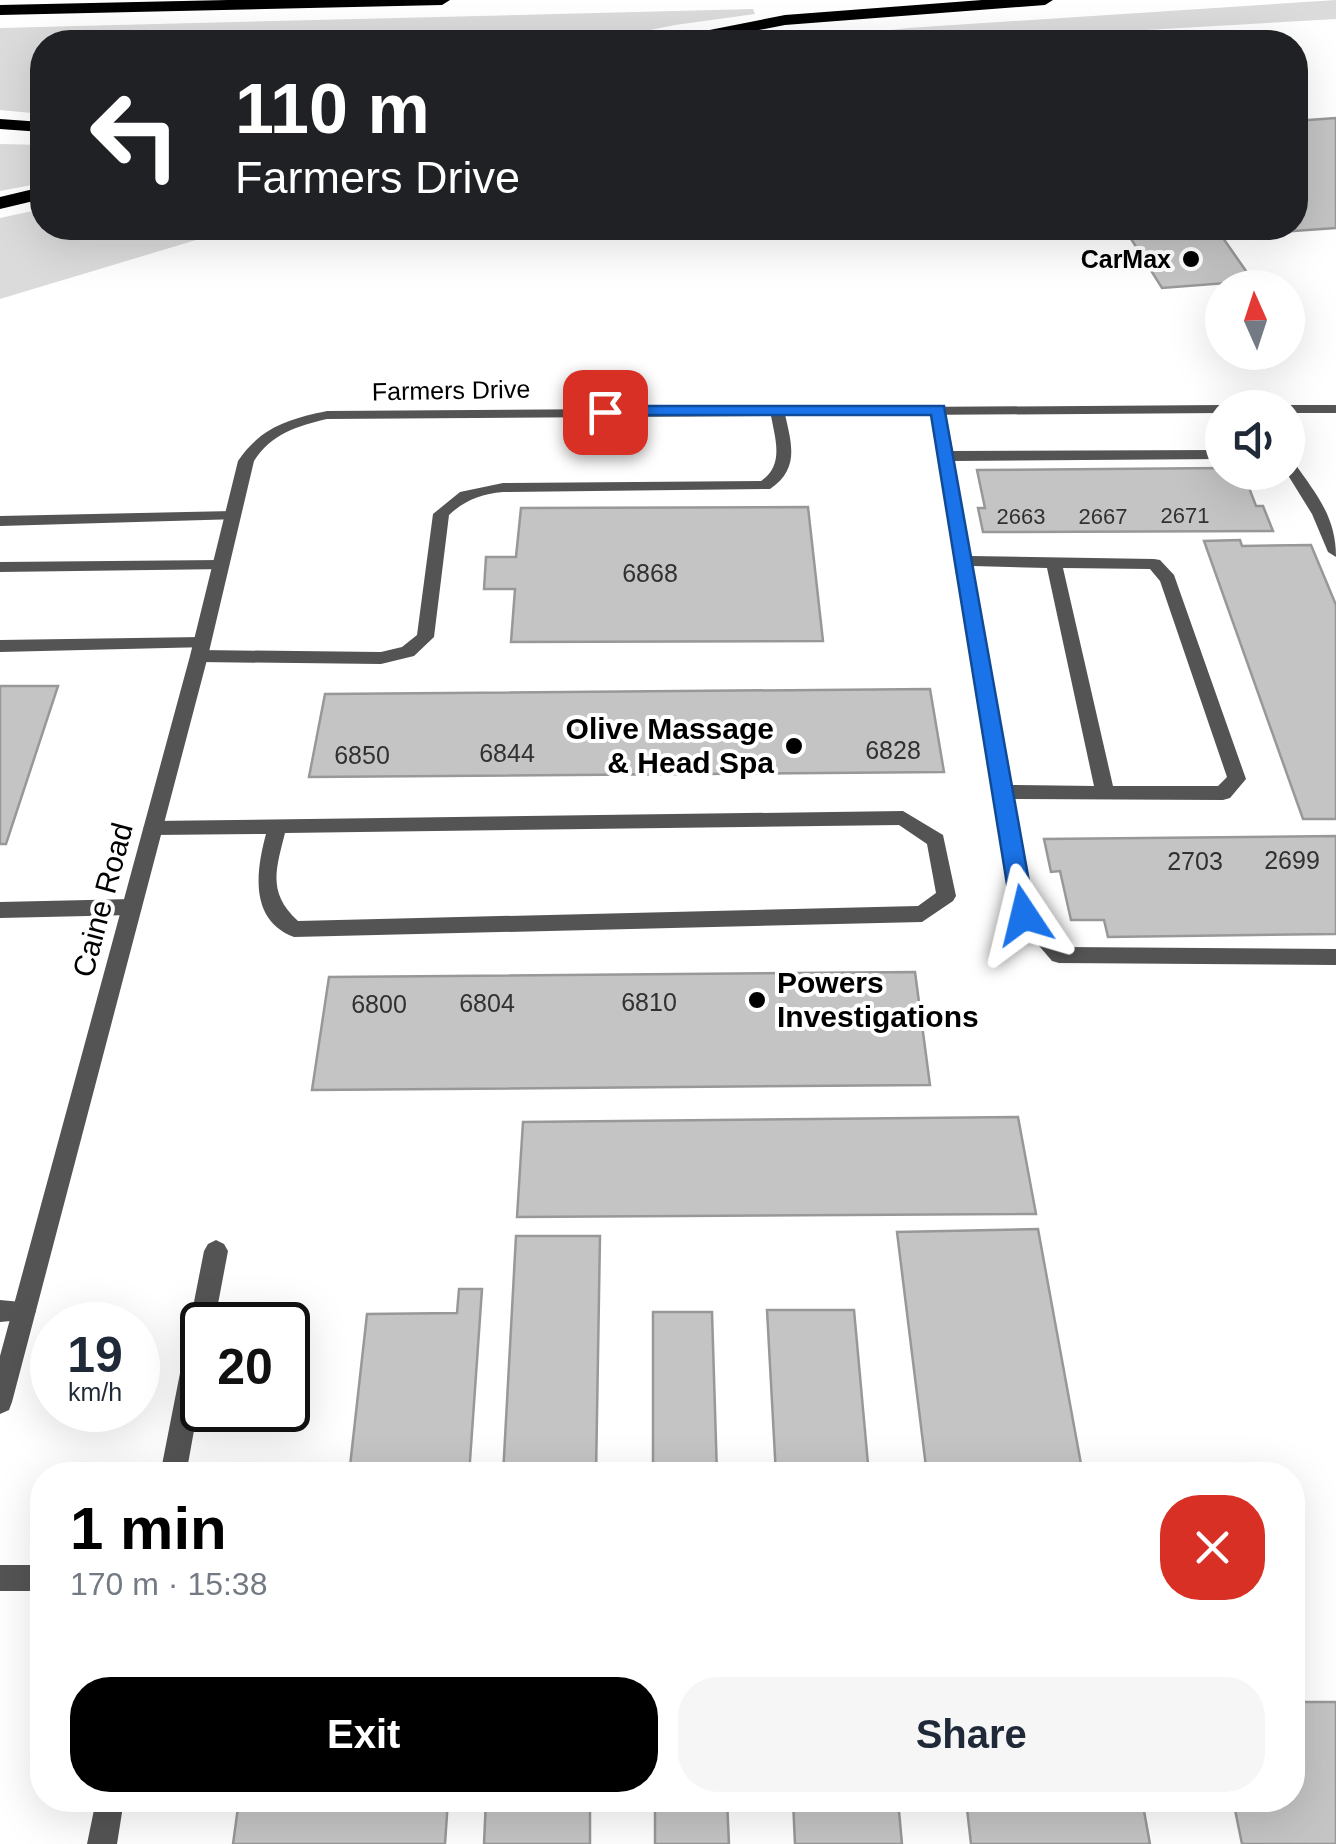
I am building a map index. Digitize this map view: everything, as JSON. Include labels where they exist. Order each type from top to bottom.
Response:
[{"type":"highway","points":[[0,10],[442,0]]},
{"type":"highway","points":[[735,30],[785,20],[1045,0]]},
{"type":"highway","points":[[0,124],[30,126]]},
{"type":"highway","points":[[0,203],[30,196]]},
{"type":"street","points":[[1305,409],[1336,408]]},
{"type":"street","name":"Farmers Drive","points":[[281,426],[327,415],[1205,409]]},
{"type":"street","points":[[0,646],[381,658],[408,652],[425,637],[440,514],[455,499],[480,488],[514,486],[764,486],[779,478],[786,464],[776,410]]},
{"type":"street","points":[[938,410],[1024,915],[1059,954],[1336,957]]},
{"type":"street","name":"Caine Road","points":[[0,1402],[12,1311],[132,906],[246,460],[257,441],[281,426]]},
{"type":"street","points":[[946,456],[1205,454]]},
{"type":"street","points":[[1305,490],[1336,552]]},
{"type":"street","points":[[0,521],[233,516]]},
{"type":"street","points":[[964,561],[1154,564],[1168,579],[1237,778],[1223,793],[1002,792]]},
{"type":"street","points":[[1054,563],[1105,792]]},
{"type":"street","points":[[0,568],[221,565]]},
{"type":"street","points":[[153,828],[903,818],[936,840],[946,896],[922,914],[294,929],[275,914],[264,882],[277,827]]},
{"type":"street","points":[[0,910],[132,906]]},
{"type":"street","points":[[176,1462],[216,1252]]},
{"type":"street","points":[[0,1578],[30,1578]]},
{"type":"street","points":[[102,1844],[108,1812]]},
{"type":"shaded area","points":[[1336,0],[1336,19],[1147,30],[891,30]]},
{"type":"shaded area","points":[[753,9],[755,14],[650,30],[30,30],[30,113],[0,110],[0,28]]},
{"type":"shaded area","points":[[0,144],[30,145],[30,185],[0,191]]},
{"type":"shaded area","points":[[30,212],[30,240],[196,240],[0,299],[0,218]]},
{"type":"building","points":[[1336,118],[1336,228],[1308,230],[1308,120]]},
{"type":"building","name":"CarMax","points":[[1132,240],[1224,240],[1245,270],[1205,270],[1205,285],[1162,288]]},
{"type":"building","points":[[1205,468],[1205,490],[1250,490],[1256,506],[1263,506],[1273,531],[983,532],[978,508],[985,508],[977,470]]},
{"type":"building","points":[[808,507],[823,641],[511,642],[515,589],[484,589],[486,557],[516,557],[521,508]]},
{"type":"building","points":[[1240,540],[1242,546],[1311,545],[1336,605],[1336,819],[1303,819],[1204,541]]},
{"type":"building","points":[[0,686],[58,686],[6,844],[0,844]]},
{"type":"building","points":[[930,689],[944,772],[309,777],[325,694]]},
{"type":"building","points":[[1336,836],[1336,934],[1108,937],[1104,920],[1071,920],[1060,871],[1051,872],[1044,839]]},
{"type":"building","points":[[915,972],[930,1085],[312,1090],[329,977]]},
{"type":"building","points":[[1018,1117],[1036,1214],[517,1217],[523,1122]]},
{"type":"building","points":[[1038,1229],[1081,1462],[925,1462],[897,1232]]},
{"type":"building","points":[[516,1236],[600,1236],[596,1462],[504,1462]]},
{"type":"building","points":[[459,1289],[482,1289],[470,1462],[350,1462],[367,1314],[457,1313]]},
{"type":"building","points":[[767,1310],[854,1310],[868,1462],[775,1462]]},
{"type":"building","points":[[653,1312],[712,1312],[717,1462],[653,1462]]},
{"type":"building","points":[[1305,1702],[1336,1702],[1336,1844],[1242,1844],[1235,1812],[1305,1812]]},
{"type":"building","points":[[237,1812],[447,1812],[445,1844],[233,1844]]},
{"type":"building","points":[[485,1812],[590,1812],[590,1844],[484,1844]]},
{"type":"building","points":[[655,1812],[728,1812],[729,1844],[655,1844]]},
{"type":"building","points":[[794,1812],[899,1812],[902,1844],[795,1844]]},
{"type":"building","points":[[967,1812],[1144,1812],[1150,1844],[971,1844]]},
{"type":"place","name":"CarMax","points":[[1191,259]]},
{"type":"place","name":"Olive Massage & Head Spa","points":[[794,746]]},
{"type":"place","name":"Powers Investigations","points":[[757,1000]]},
{"type":"route","points":[[605,412],[938,410],[1024,915]]}]
